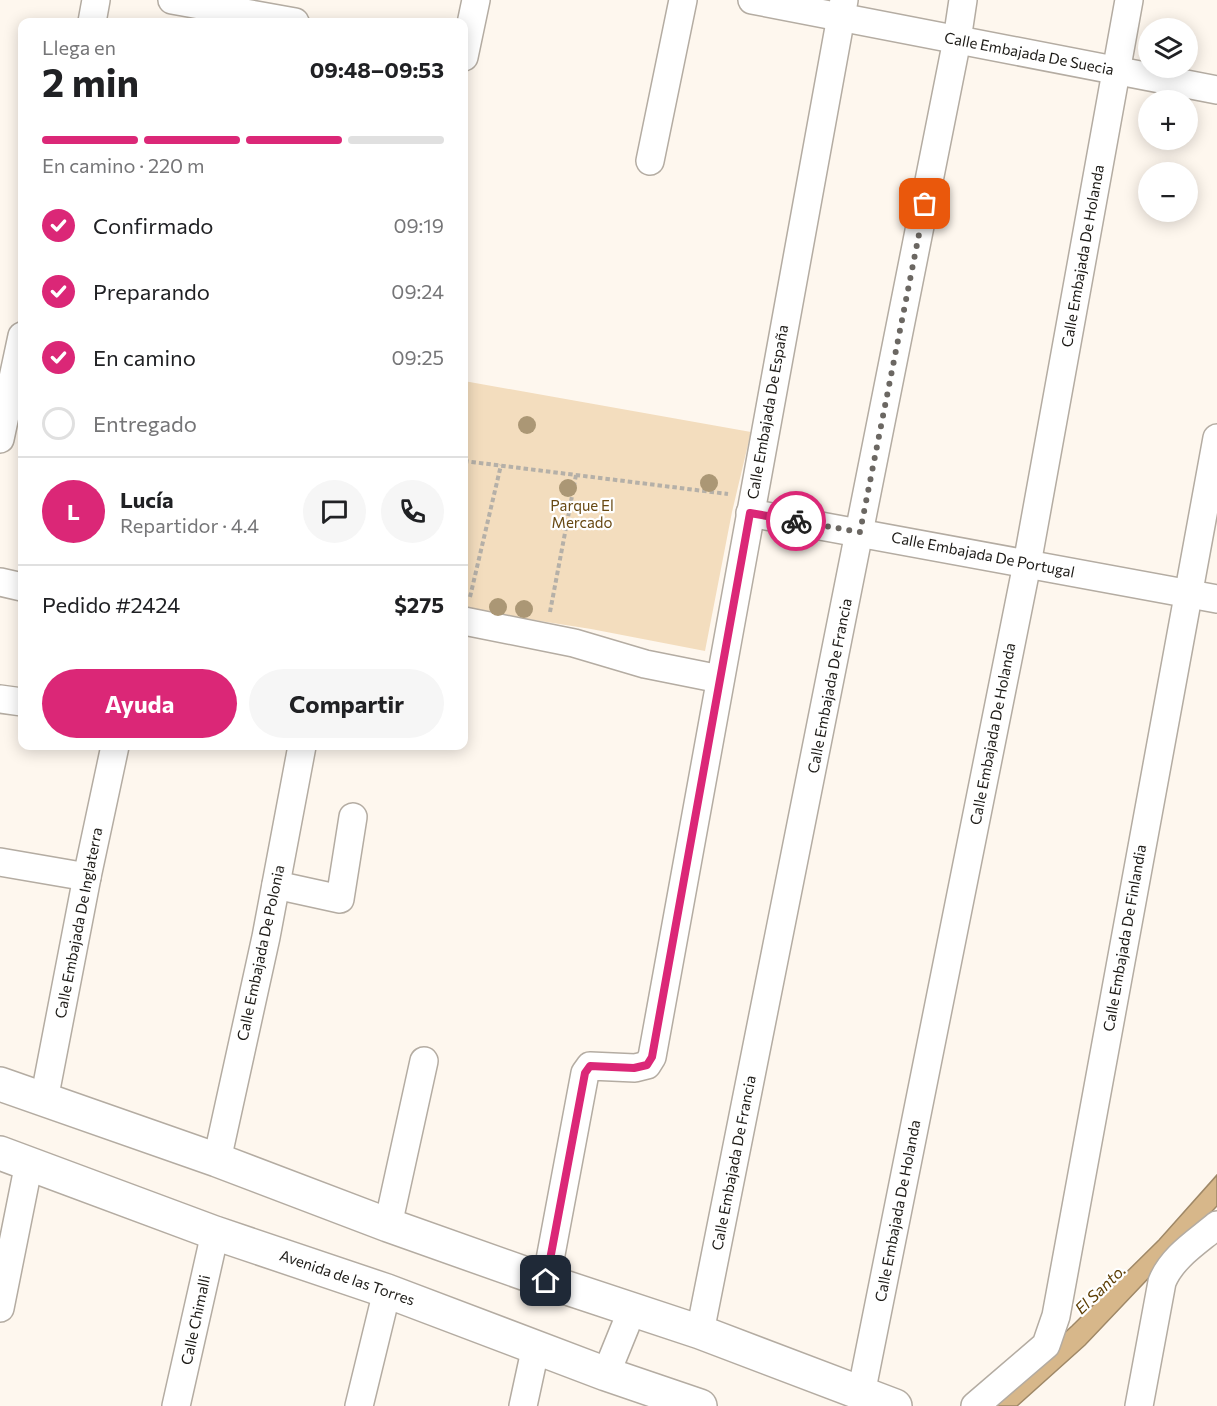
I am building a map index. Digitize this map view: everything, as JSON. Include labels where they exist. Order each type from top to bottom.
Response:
[{"type":"main road","points":[[0,1084],[217,1160],[388,1225],[546,1281],[700,1332],[895,1406]]},
{"type":"main road","name":"Avenida de las Torres","points":[[15,1158],[215,1233],[387,1292],[695,1405]]},
{"type":"street","points":[[93,18],[96,0]]},
{"type":"street","points":[[172,0],[264,18]]},
{"type":"street","points":[[468,38],[476,0]]},
{"type":"street","points":[[650,161],[683,0]]},
{"type":"street","name":"Calle Embajada De Suecia","points":[[752,0],[842,8],[957,40],[1217,90]]},
{"type":"street","name":"Calle Embajada De Francia","points":[[700,1332],[860,532],[963,0]]},
{"type":"street","name":"Calle Embajada De Holanda","points":[[861,1394],[1027,564],[1130,0]]},
{"type":"street","name":"Calle Embajada De España","points":[[546,1281],[585,1073],[590,1066],[634,1068],[647,1065],[652,1057],[842,8]]},
{"type":"street","points":[[0,439],[18,355]]},
{"type":"street","name":"Calle Embajada De Finlandia","points":[[975,1406],[1046,1345],[1056,1316],[1217,438]]},
{"type":"street","name":"Calle Embajada De Portugal","points":[[751,505],[860,532],[1217,599]]},
{"type":"street","points":[[0,582],[18,586]]},
{"type":"street","points":[[468,622],[574,643],[645,664],[720,679]]},
{"type":"street","points":[[0,699],[18,701]]},
{"type":"street","name":"Calle Embajada De Inglaterra","points":[[44,1100],[114,750]]},
{"type":"street","name":"Calle Embajada De Polonia","points":[[217,1160],[276,885],[301,750]]},
{"type":"street","points":[[276,885],[340,899],[353,817]]},
{"type":"street","points":[[0,862],[87,877]]},
{"type":"street","points":[[388,1225],[424,1061]]},
{"type":"street","points":[[0,1308],[15,1158]]},
{"type":"street","points":[[1139,1406],[1162,1282],[1167,1270],[1176,1259],[1217,1225]]},
{"type":"street","name":"Calle Chimalli","points":[[176,1406],[215,1233]]},
{"type":"street","points":[[359,1406],[387,1292]]},
{"type":"street","points":[[606,1374],[632,1310]]},
{"type":"street","points":[[523,1406],[536,1346]]},
{"type":"path","points":[[468,461],[576,474],[751,505]]},
{"type":"path","points":[[468,604],[501,465]]},
{"type":"path","points":[[545,637],[576,474]]},
{"type":"green space","name":"Parque El Mercado","points":[[468,382],[751,432],[732,512],[705,651],[591,629],[468,610]]},
{"type":"shaded area","points":[[1217,1175],[1217,1206],[1085,1345],[1017,1406],[985,1406],[1072,1326],[1159,1240]]},
{"type":"way so far","points":[[796,521],[860,532],[925,204]]},
{"type":"route","points":[[546,1281],[585,1073],[590,1066],[634,1068],[647,1065],[652,1057],[750,513],[796,521]]},
{"type":"water label","name":"El Santo.","points":[[1100,1289]]}]
